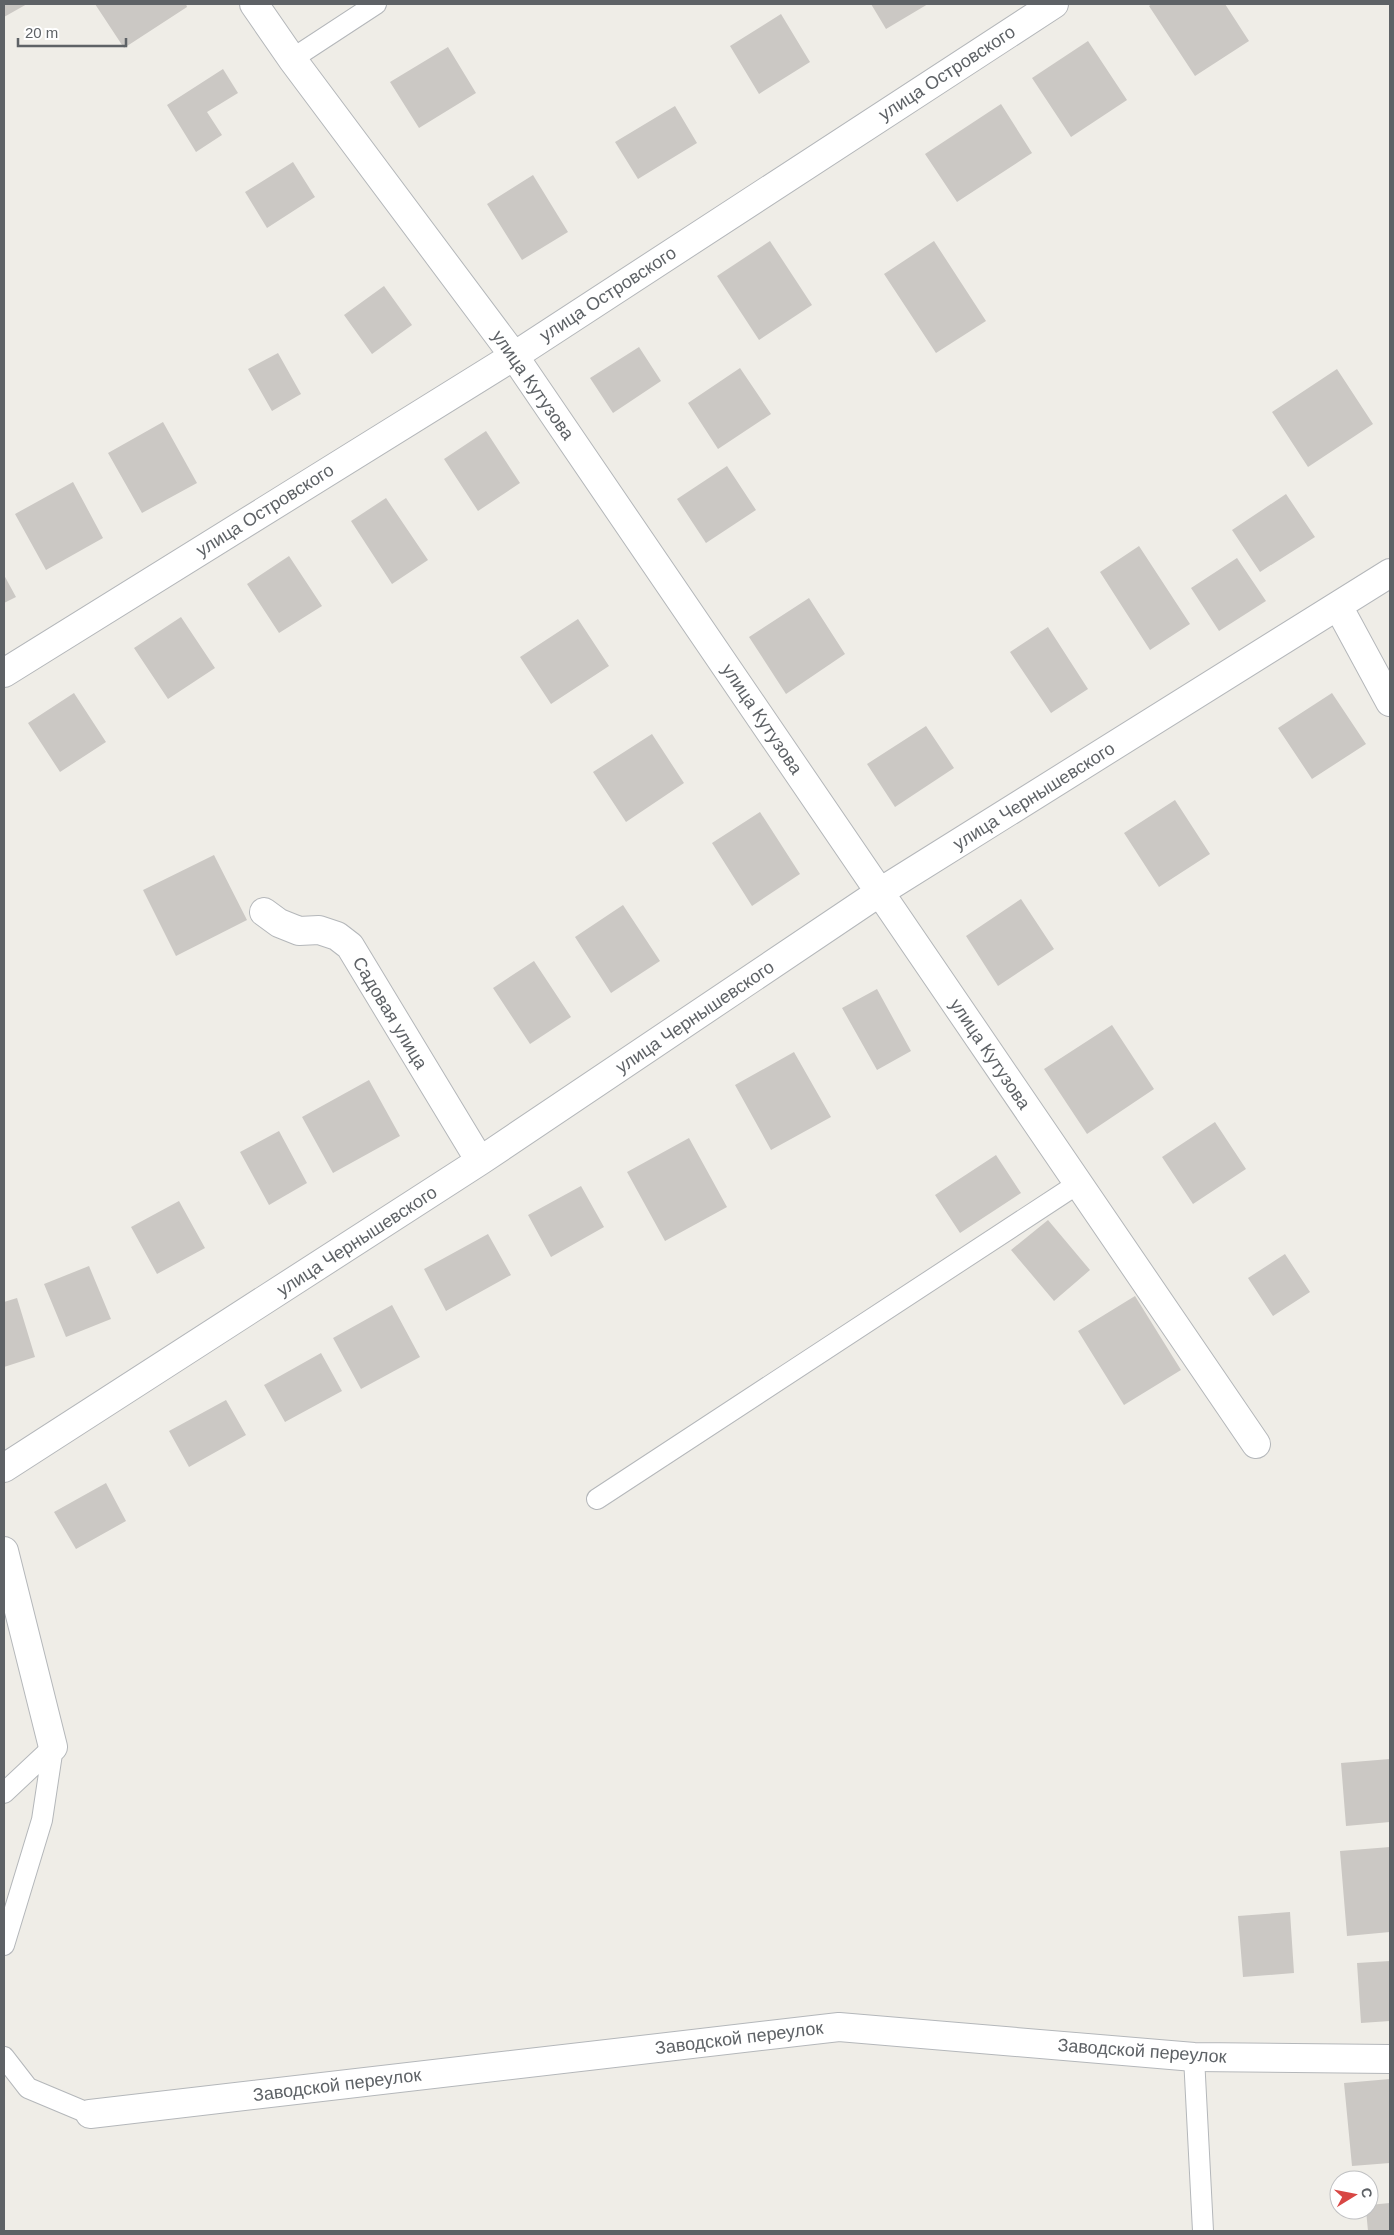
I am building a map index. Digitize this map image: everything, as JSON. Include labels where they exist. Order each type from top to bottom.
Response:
[{"type":"street","name":"улица Кутузова","points":[[254,4],[292,60],[514,356],[1256,1444]]},
{"type":"street","name":"улица Островского","points":[[4,673],[514,356],[1054,4]]},
{"type":"street","name":"улица Чернышевского","points":[[4,1468],[480,1161],[880,892],[1390,573]]},
{"type":"street","points":[[1338,606],[1390,702]]},
{"type":"street","name":"Садовая улица","points":[[264,912],[279,923],[299,931],[319,930],[337,936],[350,946],[480,1161]]},
{"type":"street","points":[[4,1551],[52,1747]]},
{"type":"street","name":"Заводской переулок","points":[[90,2114],[839,2026],[1194,2057],[1390,2059]]},
{"type":"lane","points":[[292,60],[376,4]]},
{"type":"lane","points":[[597,1499],[1078,1183]]},
{"type":"lane","points":[[4,1793],[52,1747]]},
{"type":"lane","points":[[4,1945],[42,1820],[52,1747]]},
{"type":"lane","points":[[4,2057],[28,2088],[90,2114]]},
{"type":"lane","points":[[1194,2057],[1203,2231]]},
{"type":"building","points":[[4,4],[27,4],[4,17]]},
{"type":"building","points":[[95,4],[186,4],[187,7],[124,48]]},
{"type":"building","points":[[871,4],[928,4],[886,29]]},
{"type":"building","points":[[1152,4],[1225,4],[1249,41],[1195,76],[1149,6]]},
{"type":"building","points":[[781,14],[810,62],[759,94],[730,46]]},
{"type":"building","points":[[1088,41],[1127,100],[1071,137],[1032,78]]},
{"type":"building","points":[[448,47],[476,93],[419,128],[390,82]]},
{"type":"building","points":[[223,69],[238,93],[207,112],[222,135],[196,152],[167,105]]},
{"type":"building","points":[[1001,104],[1032,153],[957,202],[925,154]]},
{"type":"building","points":[[675,106],[697,143],[638,179],[615,142]]},
{"type":"building","points":[[293,162],[315,197],[267,228],[245,192]]},
{"type":"building","points":[[533,175],[568,232],[522,260],[487,204]]},
{"type":"building","points":[[770,241],[812,305],[759,340],[717,276]]},
{"type":"building","points":[[934,241],[986,321],[936,353],[884,274]]},
{"type":"building","points":[[384,286],[412,325],[372,354],[344,315]]},
{"type":"building","points":[[639,347],[661,381],[613,413],[590,378]]},
{"type":"building","points":[[278,353],[301,394],[272,411],[248,369]]},
{"type":"building","points":[[740,368],[771,414],[718,449],[688,403]]},
{"type":"building","points":[[1337,369],[1373,424],[1308,467],[1272,412]]},
{"type":"building","points":[[163,422],[197,483],[142,513],[108,453]]},
{"type":"building","points":[[486,431],[520,483],[478,511],[444,459]]},
{"type":"building","points":[[727,466],[756,510],[706,543],[677,499]]},
{"type":"building","points":[[73,482],[103,538],[46,570],[15,514]]},
{"type":"building","points":[[1286,494],[1315,537],[1260,572],[1232,530]]},
{"type":"building","points":[[386,498],[428,560],[392,584],[351,521]]},
{"type":"building","points":[[1139,546],[1190,624],[1150,650],[1100,572]]},
{"type":"building","points":[[289,556],[322,606],[279,633],[247,584]]},
{"type":"building","points":[[1237,558],[1266,601],[1219,631],[1191,588]]},
{"type":"building","points":[[4,575],[16,597],[4,603]]},
{"type":"building","points":[[809,598],[845,654],[786,694],[749,637]]},
{"type":"building","points":[[181,617],[215,668],[168,699],[134,648]]},
{"type":"building","points":[[578,619],[609,666],[551,704],[520,657]]},
{"type":"building","points":[[1048,627],[1088,689],[1051,713],[1010,652]]},
{"type":"building","points":[[74,693],[106,742],[60,772],[28,723]]},
{"type":"building","points":[[1332,693],[1366,744],[1312,779],[1278,728]]},
{"type":"building","points":[[926,726],[954,768],[895,807],[867,764]]},
{"type":"building","points":[[652,734],[684,783],[626,822],[593,772]]},
{"type":"building","points":[[1175,800],[1210,854],[1159,887],[1124,833]]},
{"type":"building","points":[[760,812],[800,874],[752,906],[712,843]]},
{"type":"building","points":[[214,855],[247,920],[176,956],[143,890]]},
{"type":"building","points":[[1021,899],[1054,949],[998,986],[966,936]]},
{"type":"building","points":[[623,905],[660,961],[611,993],[575,937]]},
{"type":"building","points":[[534,961],[571,1017],[530,1044],[493,988]]},
{"type":"building","points":[[877,989],[911,1051],[877,1070],[842,1008]]},
{"type":"building","points":[[1112,1025],[1154,1089],[1087,1134],[1044,1069]]},
{"type":"building","points":[[794,1052],[831,1117],[771,1150],[735,1085]]},
{"type":"building","points":[[369,1080],[400,1136],[333,1173],[302,1117]]},
{"type":"building","points":[[1215,1122],[1246,1169],[1193,1204],[1162,1157]]},
{"type":"building","points":[[279,1131],[307,1183],[269,1205],[240,1152]]},
{"type":"building","points":[[689,1138],[727,1207],[665,1241],[627,1172]]},
{"type":"building","points":[[996,1155],[1021,1193],[960,1233],[935,1195]]},
{"type":"building","points":[[581,1186],[604,1227],[551,1257],[528,1215]]},
{"type":"building","points":[[179,1201],[205,1248],[157,1274],[131,1227]]},
{"type":"building","points":[[1048,1220],[1090,1270],[1054,1301],[1011,1250]]},
{"type":"building","points":[[488,1234],[511,1275],[446,1311],[424,1269]]},
{"type":"building","points":[[1285,1254],[1310,1292],[1273,1316],[1248,1278]]},
{"type":"building","points":[[89,1266],[111,1319],[66,1337],[44,1284]]},
{"type":"building","points":[[1135,1296],[1181,1370],[1124,1405],[1078,1331]]},
{"type":"building","points":[[17,1298],[35,1357],[4,1367],[4,1302]]},
{"type":"building","points":[[392,1305],[420,1357],[361,1389],[333,1338]]},
{"type":"building","points":[[321,1353],[342,1391],[285,1422],[264,1385]]},
{"type":"building","points":[[226,1400],[246,1435],[189,1467],[169,1431]]},
{"type":"building","points":[[106,1483],[126,1521],[76,1549],[54,1512]]},
{"type":"building","points":[[1390,1759],[1390,1822],[1346,1826],[1341,1763]]},
{"type":"building","points":[[1390,1847],[1390,1932],[1347,1936],[1340,1851]]},
{"type":"building","points":[[1290,1912],[1294,1973],[1243,1977],[1238,1916]]},
{"type":"building","points":[[1390,1961],[1390,2021],[1361,2023],[1357,1963]]},
{"type":"building","points":[[1390,2079],[1390,2163],[1352,2166],[1344,2083]]},
{"type":"building","points":[[1390,2203],[1390,2231],[1368,2231],[1367,2220],[1379,2220],[1379,2204]]}]
